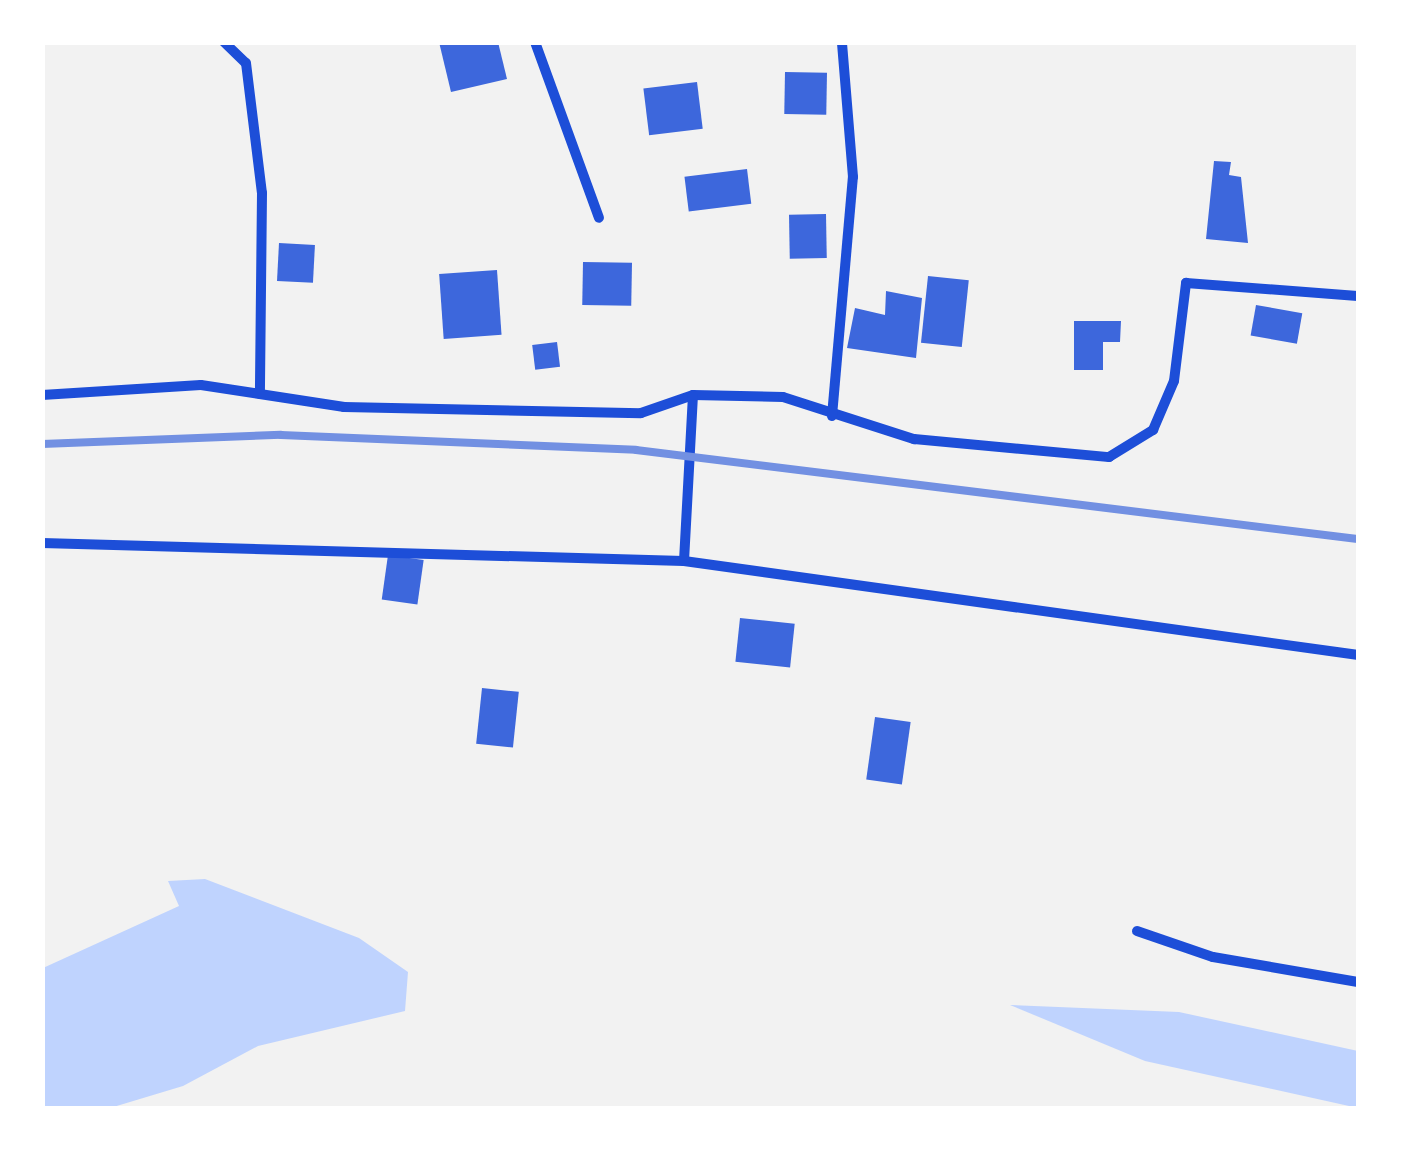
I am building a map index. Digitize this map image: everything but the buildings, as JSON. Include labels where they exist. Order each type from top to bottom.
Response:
[{"type":"street","points":[[224,42],[246,62],[262,192],[260,394]]},
{"type":"street","points":[[534,42],[600,218]]},
{"type":"street","points":[[832,416],[852,177],[842,42]]},
{"type":"street","points":[[42,395],[201,386],[344,407],[641,413],[693,396],[784,397],[832,416],[914,439],[1108,457],[1152,430],[1160,414],[1174,381],[1186,283],[1358,296]]},
{"type":"street","points":[[684,562],[693,396]]},
{"type":"street","points":[[42,542],[684,562],[1358,656]]},
{"type":"street","points":[[1138,931],[1214,957],[1358,982]]},
{"type":"water","points":[[205,879],[359,938],[408,972],[405,1011],[258,1046],[183,1086],[110,1108],[43,1108],[43,968],[179,906],[168,881]]},
{"type":"water","points":[[1010,1005],[1179,1012],[1358,1051],[1358,1108],[1145,1061]]},
{"type":"railway","points":[[42,444],[281,435],[636,450],[1358,539]]}]
